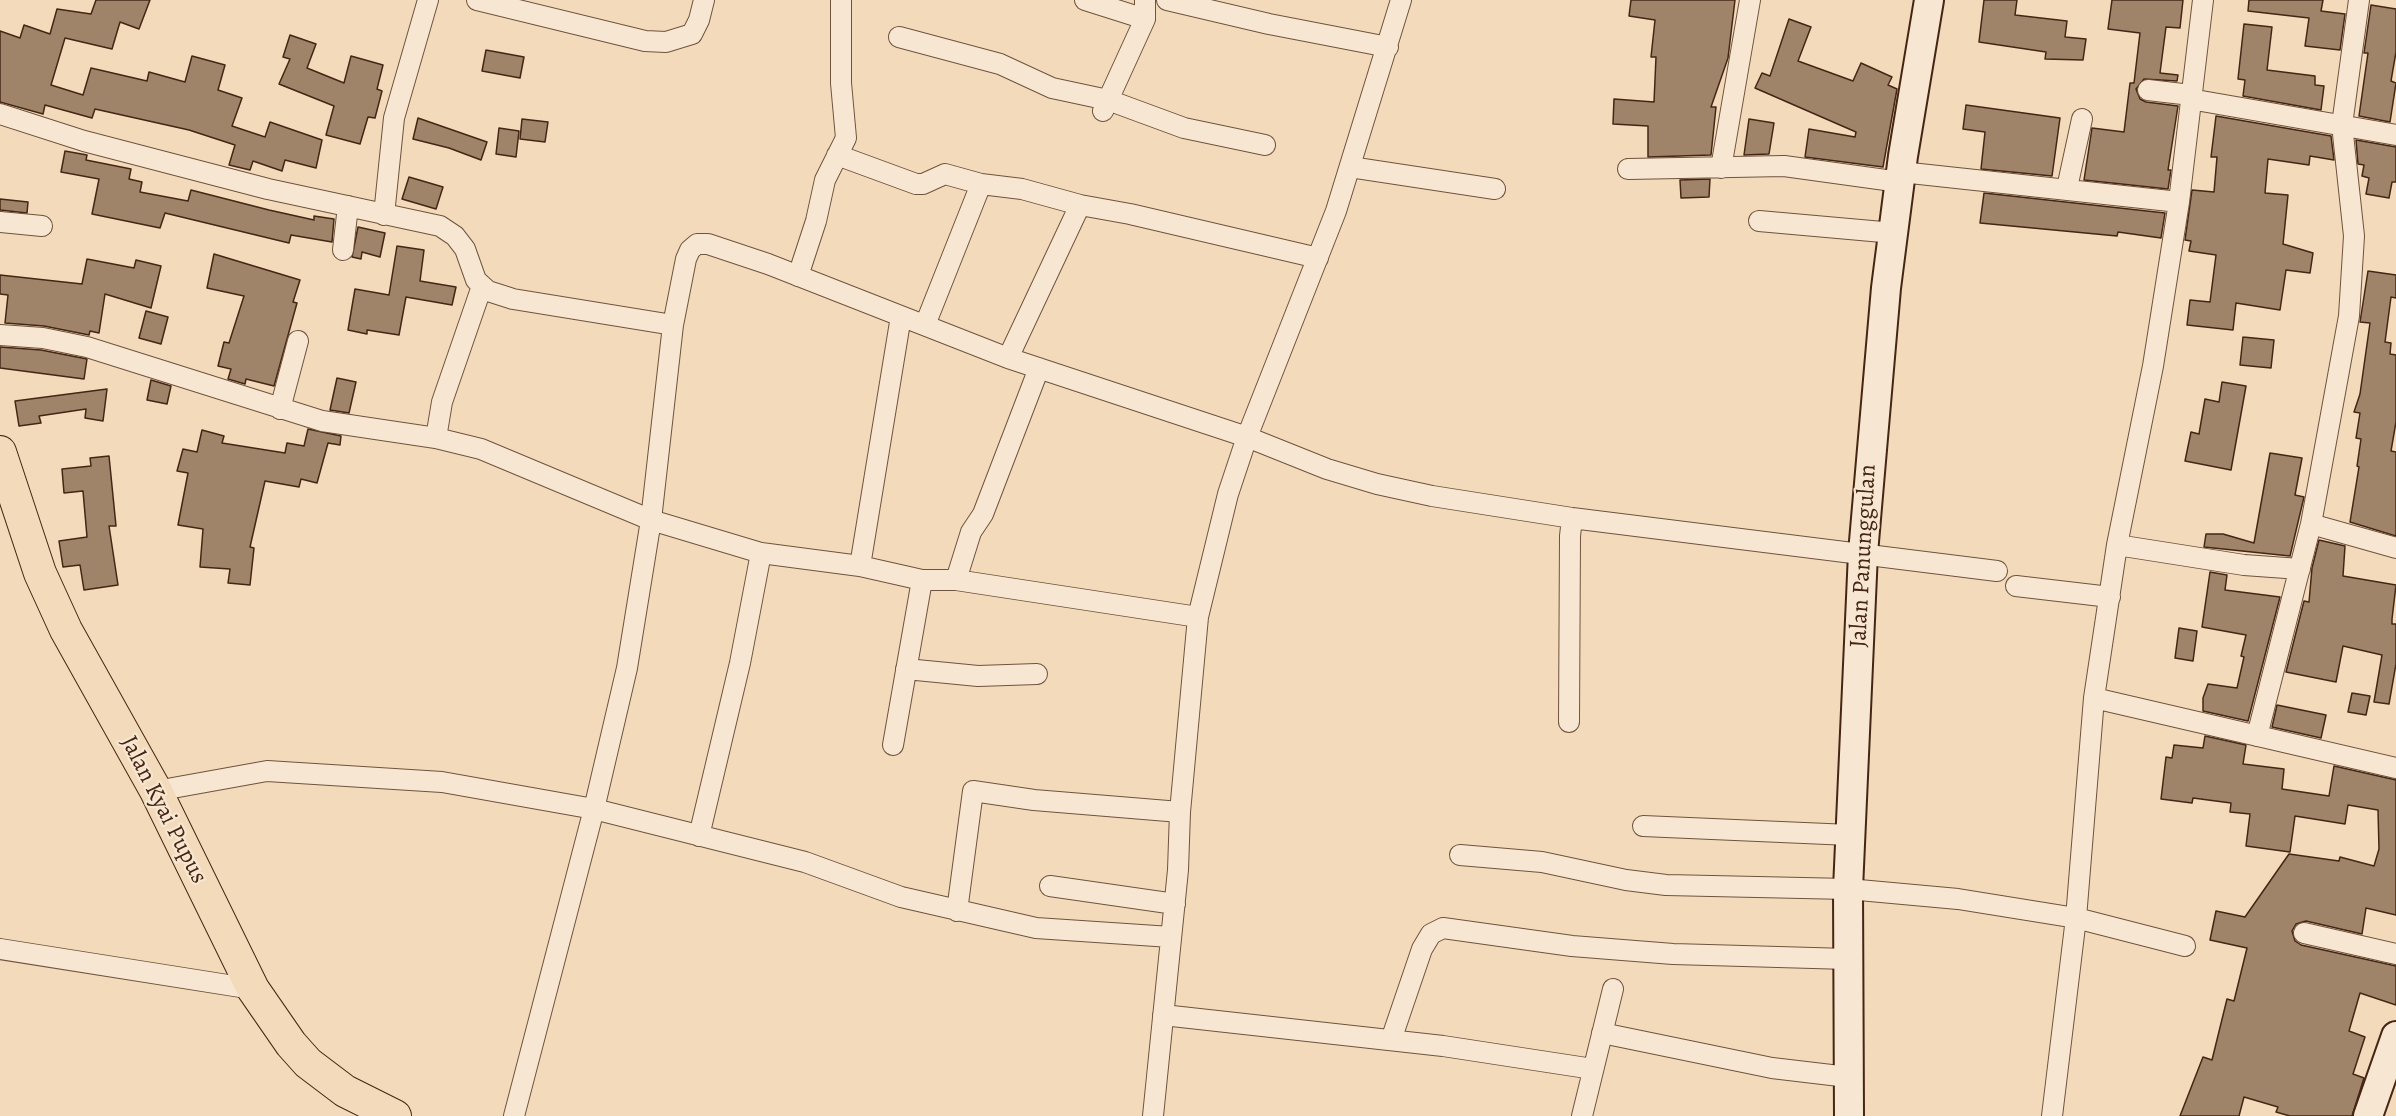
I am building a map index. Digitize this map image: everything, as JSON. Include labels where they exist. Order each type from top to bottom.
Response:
[{"type":"main road","name":"Jalan Panunggulan","points":[[1848,1116],[1848,889],[1863,554],[1875,400],[1894,233],[1929,0]]},
{"type":"main road","name":"Jalan Kyai Pupus","points":[[0,452],[40,573],[66,630],[156,791],[253,989],[291,1044],[308,1063],[345,1090],[395,1116]]},
{"type":"main road","points":[[2368,1116],[2396,1036]]},
{"type":"street","points":[[384,215],[394,118],[428,0]]},
{"type":"street","points":[[477,0],[645,41],[666,42],[692,34],[699,20],[704,0]]},
{"type":"street","points":[[798,276],[816,221],[823,186],[846,138],[841,83],[841,0]]},
{"type":"street","points":[[1085,0],[1145,10],[1105,106]]},
{"type":"street","points":[[1167,0],[1269,24],[1388,47]]},
{"type":"street","points":[[1153,1116],[1175,904],[1180,812],[1198,617],[1228,494],[1247,437],[1318,258],[1350,167],[1401,0]]},
{"type":"street","points":[[1721,168],[1750,0]]},
{"type":"street","points":[[2052,1116],[2076,918],[2094,698],[2117,545],[2153,366],[2179,202],[2203,0]]},
{"type":"street","points":[[2257,736],[2311,524],[2349,316],[2354,236],[2343,125],[2359,0]]},
{"type":"street","points":[[899,37],[1000,64],[1052,88],[1105,106],[1184,128],[1265,145]]},
{"type":"street","points":[[2148,90],[2396,135]]},
{"type":"street","points":[[0,114],[84,141],[268,189],[440,226],[454,236],[465,249],[476,280],[488,291],[513,299],[673,325]]},
{"type":"street","points":[[2067,189],[2082,119]]},
{"type":"street","points":[[837,155],[916,184],[923,184],[941,173],[981,184],[1022,189],[1080,205],[1318,258]]},
{"type":"street","points":[[1628,170],[1784,166],[2067,189],[2179,202]]},
{"type":"street","points":[[1350,167],[1495,189]]},
{"type":"street","points":[[925,325],[981,184]]},
{"type":"street","points":[[1008,358],[1080,205]]},
{"type":"street","points":[[343,250],[348,206]]},
{"type":"street","points":[[1759,221],[1894,233]]},
{"type":"street","points":[[0,222],[42,226]]},
{"type":"street","points":[[514,1116],[594,809],[627,668],[651,520],[673,325],[686,258],[690,250],[698,244],[708,244],[798,276],[1008,358],[1247,437],[1327,470],[1377,484],[1432,496],[1572,518],[1997,571]]},
{"type":"street","points":[[436,438],[442,402],[482,286]]},
{"type":"street","points":[[860,566],[901,316]]},
{"type":"street","points":[[0,336],[43,338],[70,343],[321,421],[436,438],[481,449],[651,520],[761,553],[860,566],[922,580],[956,580],[1198,617]]},
{"type":"street","points":[[280,409],[298,341]]},
{"type":"street","points":[[956,580],[971,532],[983,514],[1038,368]]},
{"type":"street","points":[[1569,722],[1572,518]]},
{"type":"street","points":[[2311,524],[2396,548]]},
{"type":"street","points":[[2117,545],[2244,565],[2300,569]]},
{"type":"street","points":[[699,836],[740,663],[761,553]]},
{"type":"street","points":[[893,745],[922,580]]},
{"type":"street","points":[[2016,586],[2110,597]]},
{"type":"street","points":[[906,669],[978,676],[1037,674]]},
{"type":"street","points":[[2094,698],[2396,768]]},
{"type":"street","points":[[156,791],[267,771],[442,782],[594,809],[805,862],[901,897],[1036,928],[1171,937]]},
{"type":"street","points":[[957,911],[973,790],[1034,800],[1180,812]]},
{"type":"street","points":[[1643,826],[1850,835]]},
{"type":"street","points":[[1460,855],[1542,862],[1626,880],[1666,885],[1848,889],[1958,899],[2076,918],[2185,946]]},
{"type":"street","points":[[1050,886],[1175,904]]},
{"type":"street","points":[[1391,1040],[1422,949],[1431,934],[1443,928],[1572,946],[1673,954],[1848,958]]},
{"type":"street","points":[[2304,933],[2396,954]]},
{"type":"street","points":[[0,949],[253,989]]},
{"type":"street","points":[[1582,1116],[1613,989]]},
{"type":"street","points":[[1163,1015],[1391,1040],[1593,1069]]},
{"type":"street","points":[[1602,1033],[1772,1068],[1848,1077]]},
{"type":"building","points":[[96,0],[150,0],[139,29],[120,22],[112,49],[65,38],[51,85],[83,95],[91,68],[147,81],[149,72],[185,82],[192,56],[225,65],[218,90],[242,98],[232,126],[265,137],[270,122],[322,140],[316,168],[285,160],[282,171],[253,161],[250,170],[229,165],[235,145],[189,130],[95,109],[92,118],[45,105],[43,114],[0,102],[0,31],[20,38],[24,25],[50,34],[57,9],[91,14]]},
{"type":"building","points":[[1631,0],[1735,0],[1728,58],[1711,107],[1716,107],[1711,155],[1648,157],[1648,126],[1613,124],[1614,99],[1654,102],[1656,57],[1651,57],[1655,20],[1629,16]]},
{"type":"building","points":[[1984,0],[2017,0],[2015,15],[2067,21],[2065,37],[2086,39],[2083,60],[2045,59],[2046,52],[1979,42]]},
{"type":"building","points":[[2112,0],[2183,0],[2180,28],[2166,27],[2160,73],[2178,75],[2177,81],[2144,79],[2136,89],[2140,99],[2146,102],[2178,106],[2168,170],[2171,170],[2168,189],[2084,180],[2092,128],[2124,132],[2130,83],[2134,83],[2140,33],[2108,29]]},
{"type":"building","points":[[2249,0],[2323,0],[2321,11],[2345,14],[2340,50],[2305,46],[2309,18],[2248,11]]},
{"type":"building","points":[[2371,5],[2396,9],[2396,52],[2391,81],[2396,83],[2390,122],[2359,116],[2368,53],[2364,53]]},
{"type":"building","points":[[1789,19],[1811,27],[1798,61],[1853,81],[1861,63],[1892,77],[1888,85],[1897,89],[1883,167],[1805,157],[1809,129],[1855,137],[1856,132],[1755,88],[1762,73],[1770,76]]},
{"type":"building","points":[[2244,24],[2272,27],[2267,70],[2315,76],[2315,85],[2324,86],[2321,110],[2243,96],[2245,80],[2238,79]]},
{"type":"building","points":[[290,35],[316,44],[307,68],[344,83],[351,56],[383,65],[377,89],[382,91],[375,118],[368,117],[360,144],[326,135],[334,106],[279,84],[290,59],[283,57]]},
{"type":"building","points":[[486,50],[524,57],[520,78],[482,71]]},
{"type":"building","points":[[1966,105],[2060,118],[2052,176],[1981,169],[1985,132],[1963,129]]},
{"type":"building","points":[[2216,116],[2331,136],[2334,160],[2310,156],[2309,165],[2268,159],[2265,193],[2288,195],[2283,244],[2313,253],[2310,273],[2286,270],[2280,310],[2236,303],[2233,330],[2187,325],[2190,300],[2210,302],[2216,255],[2189,251],[2191,241],[2185,240],[2192,190],[2214,192],[2217,157],[2211,157]]},
{"type":"building","points":[[418,118],[487,142],[481,160],[449,148],[413,139]]},
{"type":"building","points":[[522,119],[548,122],[545,142],[520,139]]},
{"type":"building","points":[[1749,119],[1774,123],[1769,154],[1744,155]]},
{"type":"building","points":[[499,128],[519,131],[516,157],[496,154]]},
{"type":"building","points":[[2356,140],[2396,147],[2396,182],[2392,182],[2389,198],[2366,194],[2369,178],[2362,176],[2364,165],[2358,164]]},
{"type":"building","points":[[65,151],[87,155],[86,160],[131,169],[129,179],[142,182],[140,192],[188,201],[191,190],[314,220],[314,216],[334,219],[332,242],[291,235],[289,243],[165,213],[160,228],[92,214],[99,179],[61,172]]},
{"type":"building","points":[[409,177],[443,187],[436,209],[402,199]]},
{"type":"building","points":[[1710,179],[1709,197],[1681,198],[1680,180]]},
{"type":"building","points":[[1984,193],[2165,213],[2161,238],[2118,232],[2117,236],[1980,223]]},
{"type":"building","points":[[0,199],[28,202],[27,213],[0,210]]},
{"type":"building","points":[[358,227],[385,233],[380,257],[362,252],[361,259],[352,257]]},
{"type":"building","points":[[397,246],[424,250],[420,281],[456,287],[452,305],[406,297],[399,335],[367,330],[367,334],[348,330],[355,289],[389,295]]},
{"type":"building","points":[[214,254],[300,280],[293,302],[297,303],[274,386],[246,379],[245,384],[228,379],[231,369],[218,366],[224,342],[229,343],[244,296],[207,288]]},
{"type":"building","points":[[87,259],[134,268],[136,260],[161,266],[151,308],[105,294],[99,333],[90,331],[89,335],[44,326],[5,323],[8,295],[0,294],[0,275],[82,284]]},
{"type":"building","points":[[2368,271],[2396,275],[2396,298],[2391,297],[2385,342],[2391,343],[2390,354],[2396,355],[2396,422],[2391,451],[2396,452],[2396,536],[2350,522],[2361,439],[2356,438],[2360,413],[2354,412],[2360,394],[2370,323],[2360,322]]},
{"type":"building","points":[[146,311],[168,317],[161,344],[139,338]]},
{"type":"building","points":[[2243,337],[2274,340],[2271,368],[2240,365]]},
{"type":"building","points":[[0,347],[41,350],[87,359],[84,379],[0,368]]},
{"type":"building","points":[[337,378],[356,382],[349,413],[330,410]]},
{"type":"building","points":[[151,380],[171,386],[167,404],[147,400]]},
{"type":"building","points":[[2222,382],[2246,386],[2231,470],[2185,461],[2191,432],[2199,434],[2205,399],[2219,402]]},
{"type":"building","points":[[107,389],[103,421],[85,418],[86,409],[39,416],[41,423],[19,426],[15,401]]},
{"type":"building","points":[[308,429],[341,436],[340,445],[328,443],[317,483],[301,479],[299,487],[265,481],[250,547],[254,548],[250,585],[228,583],[230,569],[200,567],[203,529],[178,525],[188,473],[177,471],[183,449],[197,452],[202,430],[224,436],[222,443],[285,453],[287,443],[304,446]]},
{"type":"building","points":[[2270,453],[2302,458],[2295,495],[2304,497],[2290,556],[2204,547],[2206,534],[2223,534],[2254,543]]},
{"type":"building","points":[[109,456],[116,526],[109,526],[118,585],[84,590],[80,565],[63,567],[59,541],[87,537],[83,491],[64,493],[62,469],[91,466],[90,458]]},
{"type":"building","points":[[2319,540],[2345,546],[2343,576],[2396,585],[2392,624],[2396,624],[2396,664],[2389,704],[2374,702],[2382,655],[2343,646],[2336,682],[2286,672],[2304,601],[2309,602],[2312,568]]},
{"type":"building","points":[[2210,572],[2227,575],[2225,590],[2280,597],[2248,721],[2203,711],[2203,698],[2208,684],[2237,688],[2246,635],[2202,627]]},
{"type":"building","points":[[2179,628],[2197,631],[2193,661],[2175,658]]},
{"type":"building","points":[[2352,693],[2370,696],[2366,715],[2348,712]]},
{"type":"building","points":[[2277,705],[2326,715],[2321,738],[2272,727]]},
{"type":"building","points":[[2205,736],[2246,745],[2243,764],[2284,769],[2282,789],[2329,796],[2334,766],[2396,780],[2396,915],[2366,908],[2362,934],[2306,921],[2296,924],[2292,931],[2295,941],[2301,945],[2396,966],[2396,1005],[2360,993],[2349,1031],[2365,1037],[2353,1074],[2364,1078],[2352,1116],[2290,1116],[2276,1112],[2278,1107],[2244,1097],[2239,1116],[2180,1116],[2203,1057],[2212,1060],[2227,999],[2234,1001],[2247,948],[2210,940],[2216,911],[2245,917],[2289,854],[2339,861],[2340,857],[2374,866],[2379,849],[2378,810],[2348,805],[2345,824],[2295,816],[2290,852],[2246,846],[2250,814],[2230,812],[2231,803],[2193,798],[2192,803],[2161,799],[2166,757],[2172,758],[2174,745],[2203,748]]}]
